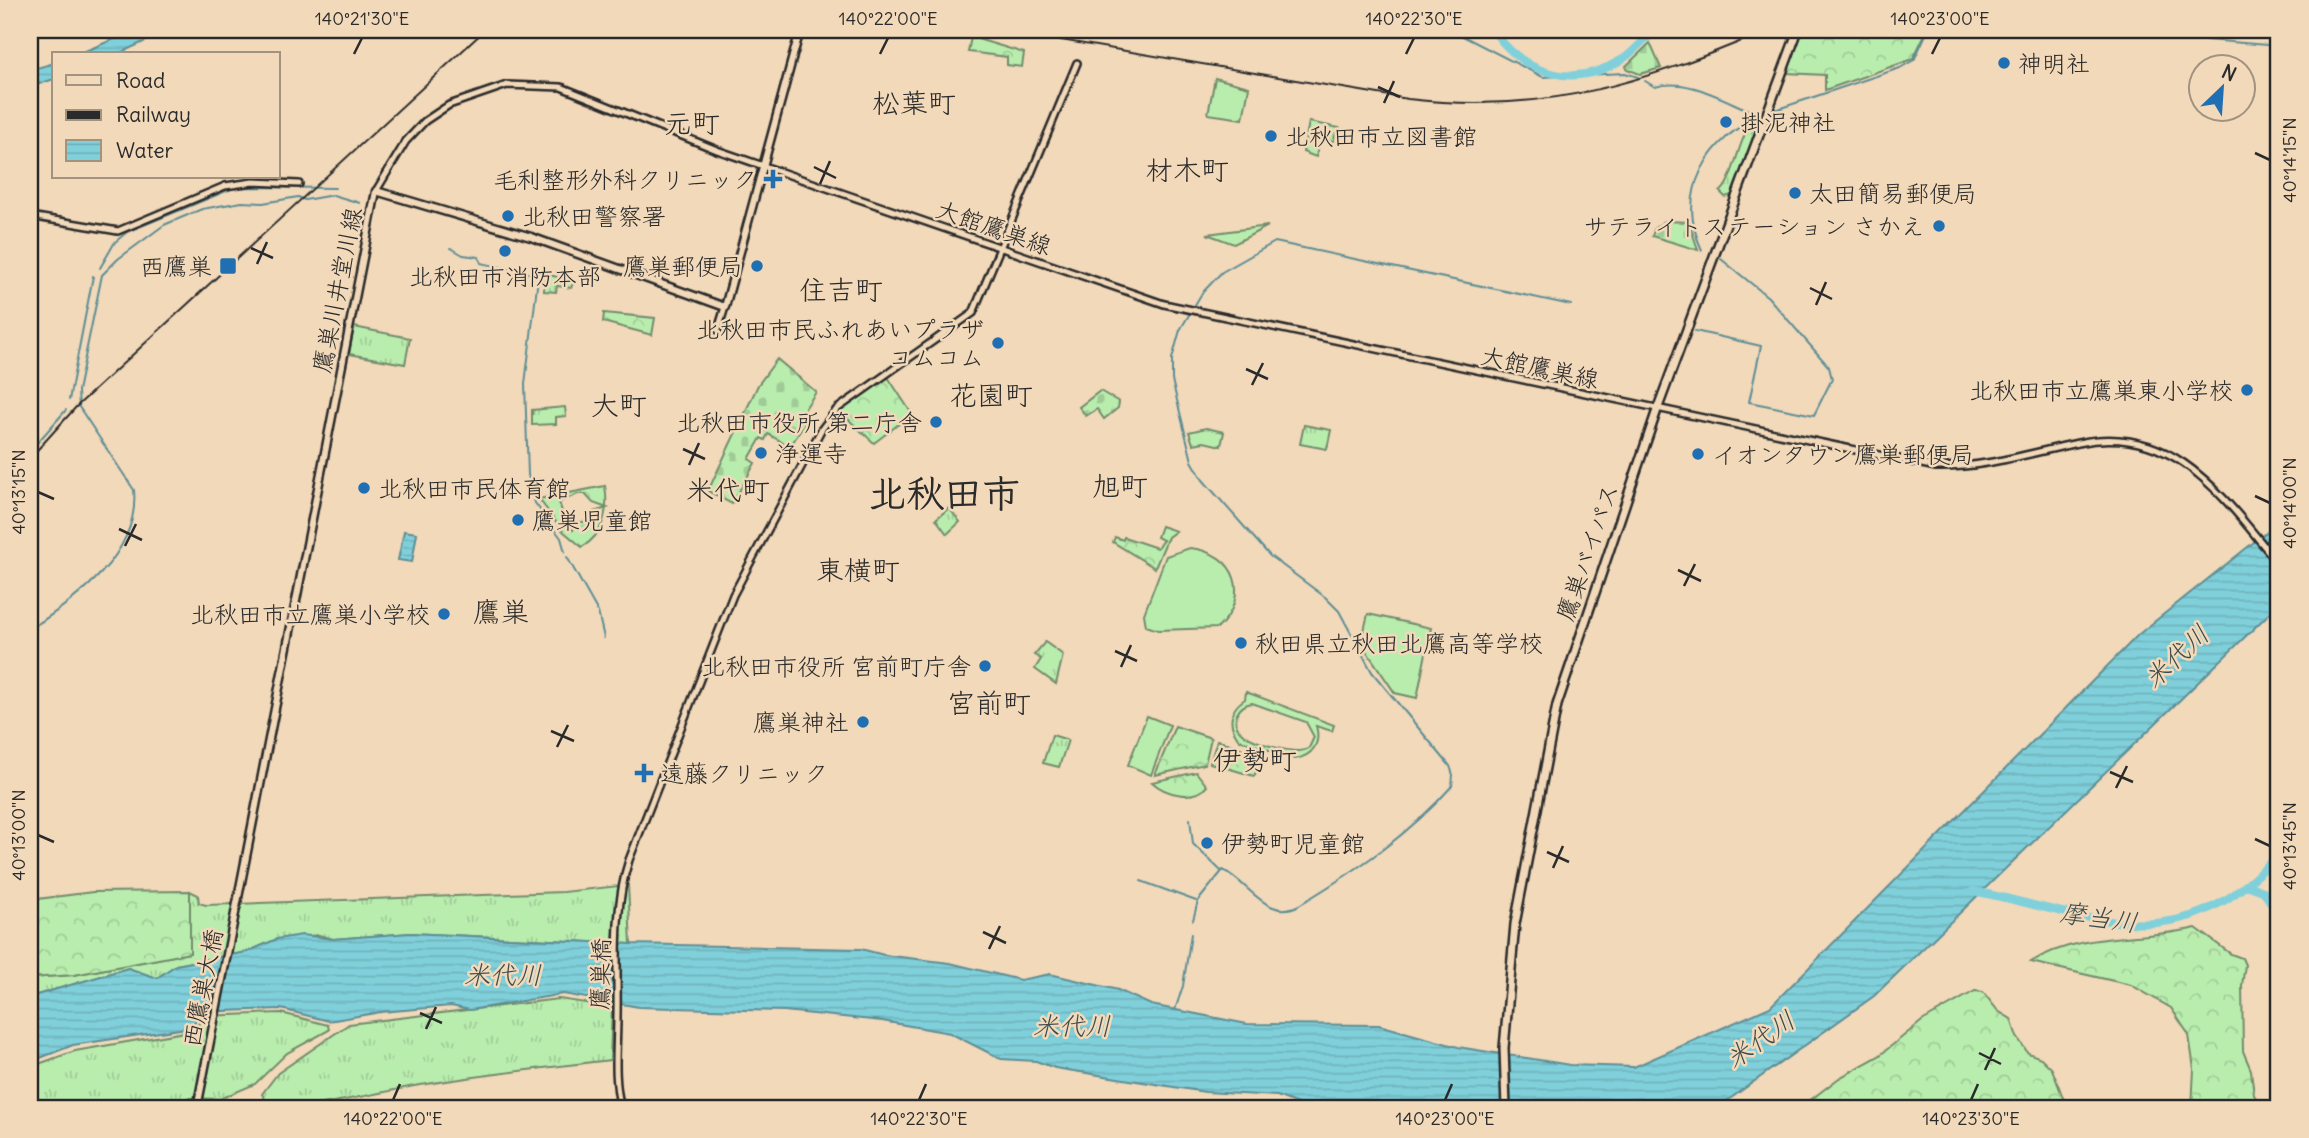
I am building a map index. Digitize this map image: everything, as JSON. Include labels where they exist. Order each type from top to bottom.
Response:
[{"type":"highway","name":"鷹巣バイパス","points":[[1506,1108],[1504,1048],[1515,924],[1557,705],[1657,410],[1798,30]]},
{"type":"main road","points":[[725,307],[800,30]]},
{"type":"main road","name":"鷹巣川井堂川線","points":[[245,875],[288,638],[376,191],[531,237],[725,307]]},
{"type":"main road","name":"西鷹巣大橋","points":[[197,1108],[245,875]]},
{"type":"street","name":"鷹巣橋","points":[[620,1105],[617,1079],[619,914],[626,872],[733,595],[821,430],[837,409],[973,313],[1077,63]]},
{"type":"street","name":"大館鷹巣線","points":[[376,191],[397,153],[425,121],[461,99],[507,85],[542,84],[573,90],[764,166],[1164,304],[1936,467],[1974,466],[2105,438],[2149,444],[2179,458],[2228,503],[2279,564]]},
{"type":"street","points":[[30,216],[118,232],[225,186],[253,182],[299,184]]},
{"type":"street","points":[[718,330],[725,307]]},
{"type":"street","points":[[583,1108],[620,1105]]},
{"type":"green space","points":[[1803,30],[1927,30],[1913,59],[1825,90],[1825,75],[1787,73]]},
{"type":"green space","points":[[971,37],[1024,53],[1022,67],[1007,65],[1007,57],[968,52]]},
{"type":"green space","points":[[1650,43],[1661,68],[1640,74],[1627,69],[1626,66]]},
{"type":"green space","points":[[1215,78],[1249,87],[1243,119],[1208,114]]},
{"type":"green space","points":[[1309,122],[1339,128],[1333,141],[1320,139],[1316,157],[1303,152]]},
{"type":"green space","points":[[1750,125],[1757,129],[1732,195],[1725,197],[1720,192],[1725,187]]},
{"type":"green space","points":[[1665,221],[1689,222],[1698,250],[1652,236],[1655,228]]},
{"type":"green space","points":[[1268,226],[1234,244],[1207,234]]},
{"type":"green space","points":[[545,274],[574,281],[571,288],[557,286],[556,292],[544,291]]},
{"type":"green space","points":[[604,313],[655,318],[652,335],[603,322]]},
{"type":"green space","points":[[354,327],[410,338],[405,364],[349,354]]},
{"type":"green space","points":[[777,359],[816,392],[802,413],[808,418],[790,447],[768,434],[765,440],[761,438],[749,459],[755,463],[732,504],[708,491],[758,385]]},
{"type":"green space","points":[[886,374],[912,414],[874,443],[837,409]]},
{"type":"green space","points":[[1100,391],[1119,402],[1118,408],[1104,419],[1097,409],[1086,416],[1079,407]]},
{"type":"green space","points":[[565,407],[566,416],[556,417],[556,424],[532,425],[532,410]]},
{"type":"green space","points":[[1304,425],[1331,430],[1327,449],[1300,444]]},
{"type":"green space","points":[[1206,428],[1224,432],[1221,446],[1204,442],[1193,444],[1189,432]]},
{"type":"green space","points":[[605,486],[606,508],[595,536],[582,547],[563,531],[539,499]],"holes":[[[585,494],[593,503],[606,508],[593,512],[587,521],[578,523],[573,530],[564,518],[559,502]]]},
{"type":"green space","points":[[949,508],[960,522],[947,534],[936,519]]},
{"type":"green space","points":[[1161,526],[1176,531],[1168,537],[1155,568],[1113,542],[1115,537],[1123,540],[1124,537],[1157,548],[1163,540],[1157,537]]},
{"type":"green space","points":[[1190,548],[1219,558],[1228,567],[1236,590],[1228,616],[1218,628],[1158,630],[1146,626],[1144,614],[1166,556]]},
{"type":"green space","points":[[1368,614],[1431,628],[1417,698],[1395,693],[1361,643]]},
{"type":"green space","points":[[1045,642],[1063,655],[1056,684],[1035,669],[1041,659],[1034,655]]},
{"type":"green space","points":[[1246,692],[1334,725],[1332,731],[1316,726],[1314,748],[1307,755],[1295,759],[1240,740],[1233,729],[1232,718],[1236,708],[1245,699]],"holes":[[[1252,703],[1306,722],[1314,737],[1309,748],[1295,751],[1264,744],[1247,736],[1237,727],[1236,718],[1243,707]]]},
{"type":"green space","points":[[1147,716],[1170,725],[1151,775],[1128,765]]},
{"type":"green space","points":[[1175,726],[1211,738],[1205,764],[1155,775]]},
{"type":"green space","points":[[1052,735],[1068,740],[1059,767],[1043,763]]},
{"type":"green space","points":[[1217,740],[1264,756],[1254,776],[1210,763]]},
{"type":"green space","points":[[1196,772],[1207,786],[1195,794],[1172,793],[1152,782]]},
{"type":"green space","points":[[628,885],[631,944],[410,933],[333,939],[319,935],[277,939],[247,952],[176,965],[157,978],[128,968],[30,997],[30,978],[74,975],[190,953],[190,891],[198,895],[199,903],[206,905],[563,892]]},
{"type":"green space","points":[[190,891],[190,953],[74,975],[30,978],[30,900],[93,892]]},
{"type":"green space","points":[[2196,928],[2231,954],[2242,958],[2245,965],[2242,985],[2243,1051],[2251,1070],[2254,1095],[2263,1108],[2192,1108],[2194,1069],[2189,1035],[2171,1008],[2131,985],[2031,962],[2070,945]]},
{"type":"green space","points":[[1975,991],[1983,992],[1998,1011],[2011,1019],[2017,1037],[2028,1053],[2041,1058],[2052,1069],[2067,1108],[1800,1108],[1839,1078],[1879,1056],[1922,1021]]},
{"type":"green space","points":[[559,999],[612,1007],[610,1060],[438,1082],[307,1106],[271,1108],[262,1094],[278,1073],[349,1024]]},
{"type":"green space","points":[[281,1013],[328,1025],[329,1030],[287,1053],[255,1084],[220,1099],[189,1098],[138,1108],[30,1108],[30,1067],[75,1051],[196,1030],[202,1016]]},
{"type":"green space","points":[[1140,1102],[1265,1106],[1275,1108],[1126,1108]]},
{"type":"water","points":[[136,30],[169,30],[122,52],[83,52]]},
{"type":"water","points":[[52,64],[52,80],[30,87],[30,70]]},
{"type":"water","name":"米代川","points":[[2279,522],[2279,604],[1874,996],[1717,1108],[1359,1108],[1300,1105],[1277,1096],[1205,1092],[1055,1068],[1036,1061],[1001,1059],[950,1033],[882,1021],[784,1011],[639,1007],[563,994],[470,1010],[451,1006],[381,1012],[329,1021],[281,1009],[198,1012],[193,1027],[73,1045],[30,1062],[30,997],[128,968],[157,978],[176,965],[247,952],[277,939],[302,935],[333,939],[410,933],[631,944],[861,949],[884,955],[950,963],[1020,980],[1050,974],[1118,990],[1151,1005],[1247,1024],[1379,1025],[1458,1047],[1570,1065],[1634,1067],[1770,1007],[2139,634]]},
{"type":"water","points":[[404,531],[417,533],[412,562],[398,560]]},
{"type":"waterway","points":[[1451,30],[1543,77],[1625,73],[1638,77]]},
{"type":"waterway","points":[[1493,30],[1505,45],[1534,67],[1567,75],[1603,69],[1626,57],[1648,36],[1659,30]]},
{"type":"waterway","points":[[1772,111],[1900,68],[1914,60],[1928,30]]},
{"type":"waterway","points":[[2175,30],[2195,39],[2279,46]]},
{"type":"waterway","points":[[1645,81],[1655,87],[1681,85],[1695,88],[1761,115]]},
{"type":"waterway","points":[[1702,250],[1692,208],[1695,188],[1702,170],[1726,137],[1764,114]]},
{"type":"waterway","points":[[100,268],[115,242],[127,232],[236,187],[335,188]]},
{"type":"waterway","points":[[30,629],[67,604],[102,572],[127,534],[133,513],[134,490],[79,407],[78,391],[102,275],[118,259],[164,225],[202,209],[242,202],[263,203],[298,197],[305,200],[333,195],[360,203]]},
{"type":"waterway","points":[[1193,920],[1198,901],[1223,870],[1268,905],[1278,909],[1299,905],[1399,837],[1452,786],[1453,775],[1450,766],[1372,672],[1339,611],[1325,597],[1270,556],[1203,480],[1192,461],[1172,380],[1172,359],[1180,330],[1202,293],[1222,272],[1275,242],[1571,305]]},
{"type":"waterway","points":[[451,248],[463,255],[479,257],[481,263],[537,275],[525,384],[528,475],[535,503],[561,538],[565,552]]},
{"type":"waterway","points":[[1695,331],[1761,346],[1749,402],[1814,415],[1832,379],[1829,367],[1768,297],[1721,259]]},
{"type":"waterway","points":[[69,400],[93,276]]},
{"type":"waterway","points":[[30,451],[66,410]]},
{"type":"waterway","points":[[567,557],[598,612],[604,638]]},
{"type":"waterway","points":[[1190,819],[1193,844],[1221,871]]},
{"type":"waterway","name":"摩当川","points":[[1973,891],[2097,919],[2135,923],[2171,921],[2207,910],[2242,888],[2279,853]]},
{"type":"waterway","points":[[1141,881],[1196,901]]},
{"type":"waterway","points":[[2249,886],[2263,891],[2279,915]]},
{"type":"waterway","points":[[1175,1010],[1183,986],[1191,934]]},
{"type":"waterway","points":[[2279,970],[2279,991]]},
{"type":"railway","points":[[30,458],[77,406],[485,30]]},
{"type":"railway","points":[[972,30],[1010,36]]},
{"type":"railway","points":[[1002,30],[1408,99],[1458,103],[1550,98],[1593,90],[1678,65],[1768,30]]},
{"type":"place","name":"神明社","points":[[2004,63]]},
{"type":"place","name":"掛泥神社","points":[[1726,122]]},
{"type":"place","name":"北秋田市立図書館","points":[[1271,136]]},
{"type":"place","name":"毛利整形外科クリニック","points":[[773,179]]},
{"type":"place","name":"太田簡易郵便局","points":[[1795,193]]},
{"type":"place","name":"北秋田警察署","points":[[508,216]]},
{"type":"place","name":"サテライトステーション さかえ","points":[[1939,226]]},
{"type":"place","name":"北秋田市消防本部","points":[[505,251]]},
{"type":"place","name":"西鷹巣","points":[[228,266]]},
{"type":"place","name":"鷹巣郵便局","points":[[757,266]]},
{"type":"place","name":"北秋田市民ふれあいプラザ コムコム","points":[[998,343]]},
{"type":"place","name":"北秋田市立鷹巣東小学校","points":[[2247,390]]},
{"type":"place","name":"北秋田市役所 第二庁舎","points":[[936,422]]},
{"type":"place","name":"浄運寺","points":[[761,453]]},
{"type":"place","name":"イオンタウン鷹巣郵便局","points":[[1698,454]]},
{"type":"place","name":"北秋田市民体育館","points":[[364,488]]},
{"type":"place","name":"鷹巣児童館","points":[[518,520]]},
{"type":"place","name":"北秋田市立鷹巣小学校","points":[[444,614]]},
{"type":"place","name":"秋田県立秋田北鷹高等学校","points":[[1241,643]]},
{"type":"place","name":"北秋田市役所 宮前町庁舎","points":[[985,666]]},
{"type":"place","name":"鷹巣神社","points":[[863,722]]},
{"type":"place","name":"遠藤クリニック","points":[[644,773]]},
{"type":"place","name":"伊勢町児童館","points":[[1207,843]]},
{"type":"district","name":"松葉町","points":[[914,103]]},
{"type":"district","name":"元町","points":[[692,123]]},
{"type":"district","name":"材木町","points":[[1187,170]]},
{"type":"district","name":"住吉町","points":[[841,290]]},
{"type":"district","name":"花園町","points":[[991,395]]},
{"type":"district","name":"大町","points":[[619,405]]},
{"type":"district","name":"旭町","points":[[1120,486]]},
{"type":"district","name":"米代町","points":[[728,490]]},
{"type":"district","name":"北秋田市","points":[[944,493]]},
{"type":"district","name":"東横町","points":[[858,570]]},
{"type":"district","name":"鷹巣","points":[[501,612]]},
{"type":"district","name":"宮前町","points":[[989,703]]},
{"type":"district","name":"伊勢町","points":[[1255,760]]}]
